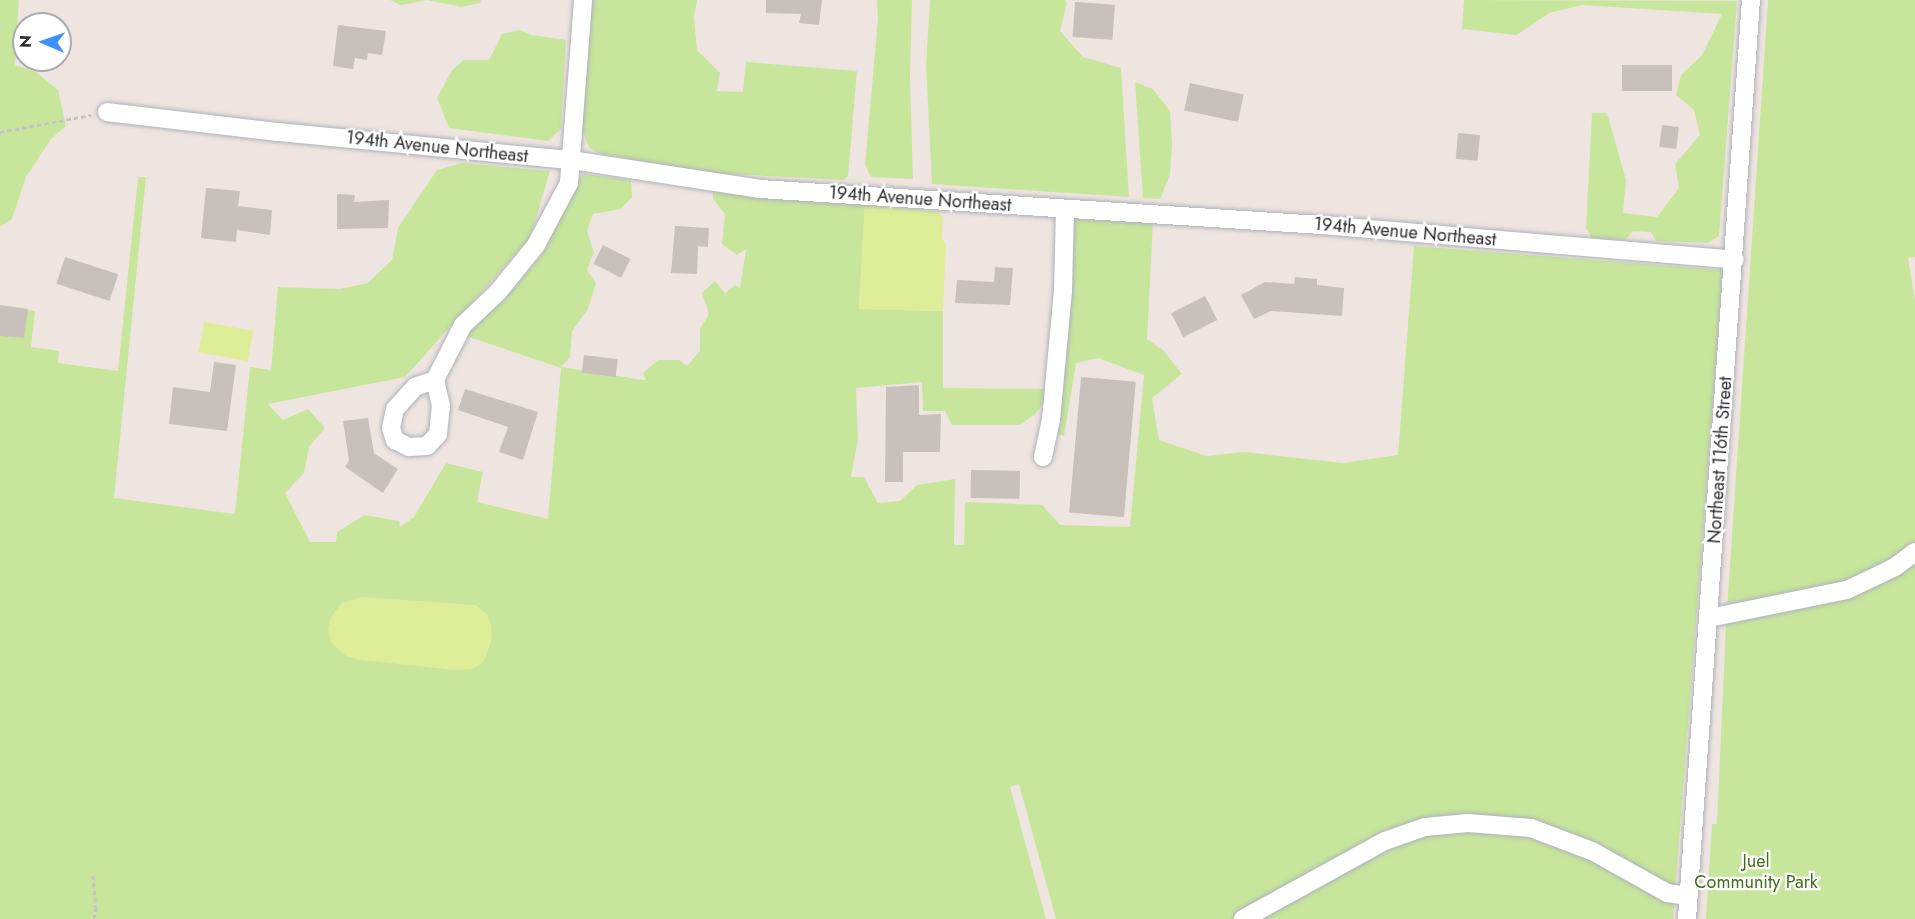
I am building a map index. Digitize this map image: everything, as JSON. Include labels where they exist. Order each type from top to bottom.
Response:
[{"type":"street","points":[[435,380],[463,326],[498,292],[536,245],[569,183],[583,0]]},
{"type":"street","name":"Northeast 116th Street","points":[[1687,919],[1735,260],[1751,0]]},
{"type":"street","name":"194th Avenue Northeast","points":[[107,112],[278,132],[570,160],[760,189],[1322,225],[1735,260]]},
{"type":"street","points":[[1044,457],[1051,420],[1063,291],[1065,209]]},
{"type":"street","points":[[1709,618],[1847,590],[1895,567],[1915,552]]},
{"type":"street","points":[[1243,919],[1385,841],[1425,827],[1468,823],[1531,828],[1592,851],[1667,893],[1689,896]]},
{"type":"path","points":[[0,132],[107,112]]},
{"type":"path","points":[[93,875],[96,907],[94,919]]},
{"type":"green space","points":[[0,0],[19,0],[18,12],[12,12],[12,72],[36,72],[58,90],[66,126],[51,139],[26,177],[12,219],[0,227]]},
{"type":"green space","points":[[390,0],[427,0],[401,5]]},
{"type":"green space","points":[[427,0],[481,0],[480,3],[461,7]]},
{"type":"green space","points":[[590,0],[697,0],[694,17],[697,50],[720,73],[717,91],[743,92],[746,62],[857,71],[848,176],[844,180],[710,173],[598,153],[589,147],[580,126]]},
{"type":"green space","points":[[877,0],[912,0],[910,76],[913,179],[871,177],[865,165],[878,18]]},
{"type":"green space","points":[[930,0],[1065,0],[1067,3],[1060,31],[1083,57],[1121,68],[1129,197],[932,184],[926,65]]},
{"type":"green space","points":[[1464,0],[1737,1],[1719,236],[1708,243],[1656,241],[1651,232],[1633,231],[1625,240],[1592,238],[1586,228],[1592,113],[1607,113],[1626,180],[1623,213],[1657,217],[1679,188],[1675,164],[1700,135],[1694,110],[1676,95],[1681,75],[1702,55],[1722,14],[1582,5],[1549,13],[1517,35],[1462,29]]},
{"type":"green space","name":"Juel Community Park","points":[[1768,0],[1915,0],[1915,257],[1908,258],[1915,300],[1915,919],[1706,919],[1712,824],[1717,824],[1726,625]]},
{"type":"green space","points":[[520,30],[532,35],[566,40],[561,129],[548,141],[449,128],[437,98],[452,70],[464,60],[489,60],[502,34]]},
{"type":"green space","points":[[1135,82],[1153,89],[1170,111],[1172,144],[1170,175],[1160,199],[1143,198]]},
{"type":"green space","points":[[462,163],[550,171],[530,238],[405,377],[268,404],[283,420],[308,409],[325,428],[309,447],[304,473],[285,493],[310,542],[336,542],[337,532],[365,515],[399,521],[400,527],[414,517],[446,463],[483,472],[477,502],[548,519],[561,368],[466,336],[516,286],[542,254],[558,215],[583,174],[631,180],[632,197],[621,209],[593,214],[587,231],[594,252],[587,270],[596,283],[588,309],[572,331],[570,357],[561,367],[646,380],[643,373],[658,360],[679,360],[687,366],[700,351],[700,329],[709,314],[702,293],[715,281],[725,293],[735,285],[740,288],[746,249],[737,255],[722,244],[725,214],[713,199],[713,190],[782,200],[865,204],[859,309],[943,311],[943,388],[1044,389],[1047,399],[1035,414],[1020,425],[952,425],[945,411],[923,411],[922,382],[856,388],[858,439],[851,477],[864,477],[878,503],[900,501],[917,485],[955,479],[954,545],[964,545],[965,502],[1042,505],[1060,525],[1130,527],[1144,375],[1098,358],[1076,363],[1064,436],[1055,434],[1066,363],[1073,218],[1153,222],[1147,339],[1164,351],[1182,374],[1152,398],[1159,440],[1207,456],[1244,452],[1343,463],[1398,455],[1414,246],[1723,270],[1673,919],[1056,919],[1019,784],[1010,787],[1046,919],[0,919],[0,309],[35,311],[31,347],[59,351],[58,363],[118,371],[138,177],[146,177],[114,498],[235,514],[250,367],[271,370],[278,287],[340,289],[368,283],[392,260],[398,228],[437,170]]},
{"type":"green space","points":[[865,204],[939,212],[943,218],[942,239],[946,244],[943,311],[859,309]]},
{"type":"green space","points":[[204,322],[253,331],[248,361],[199,353]]},
{"type":"green space","points":[[362,597],[475,605],[487,614],[491,625],[492,638],[486,657],[481,664],[472,669],[455,670],[361,660],[346,656],[331,642],[328,629],[331,617],[342,603]]},
{"type":"building","points":[[766,0],[822,0],[819,25],[799,23],[801,14],[766,13]]},
{"type":"building","points":[[1075,2],[1115,5],[1112,40],[1073,37]]},
{"type":"building","points":[[338,25],[386,31],[382,55],[368,53],[367,60],[355,58],[353,69],[333,66]]},
{"type":"building","points":[[1622,65],[1672,65],[1672,91],[1622,91]]},
{"type":"building","points":[[1190,83],[1244,94],[1238,122],[1184,110]]},
{"type":"building","points":[[1662,125],[1679,127],[1676,149],[1659,147]]},
{"type":"building","points":[[1458,133],[1480,135],[1478,161],[1456,159]]},
{"type":"building","points":[[206,188],[240,191],[238,206],[272,210],[270,235],[237,230],[236,242],[201,238]]},
{"type":"building","points":[[337,194],[355,195],[354,202],[389,200],[388,228],[337,229]]},
{"type":"building","points":[[675,226],[709,228],[708,247],[698,246],[697,274],[671,273]]},
{"type":"building","points":[[603,245],[631,259],[621,278],[593,264]]},
{"type":"building","points":[[65,257],[118,274],[110,301],[56,284]]},
{"type":"building","points":[[995,267],[1013,268],[1010,305],[955,303],[957,280],[994,282]]},
{"type":"building","points":[[1295,277],[1317,279],[1317,285],[1344,288],[1342,316],[1271,311],[1254,319],[1241,295],[1265,282],[1294,284]]},
{"type":"building","points":[[1205,296],[1217,320],[1183,337],[1171,313]]},
{"type":"building","points":[[0,305],[28,309],[24,338],[0,336]]},
{"type":"building","points":[[584,355],[618,359],[616,377],[582,373]]},
{"type":"building","points":[[214,362],[236,365],[227,431],[169,424],[173,387],[210,392]]},
{"type":"building","points":[[1081,377],[1136,382],[1124,517],[1069,512]]},
{"type":"building","points":[[919,385],[919,415],[941,414],[940,452],[903,452],[903,482],[885,482],[886,387]]},
{"type":"building","points":[[465,389],[538,412],[523,460],[499,452],[508,427],[458,410]]},
{"type":"building","points":[[368,418],[374,453],[398,469],[383,493],[345,467],[349,460],[343,421]]},
{"type":"building","points":[[971,470],[1020,471],[1020,499],[971,498]]}]
